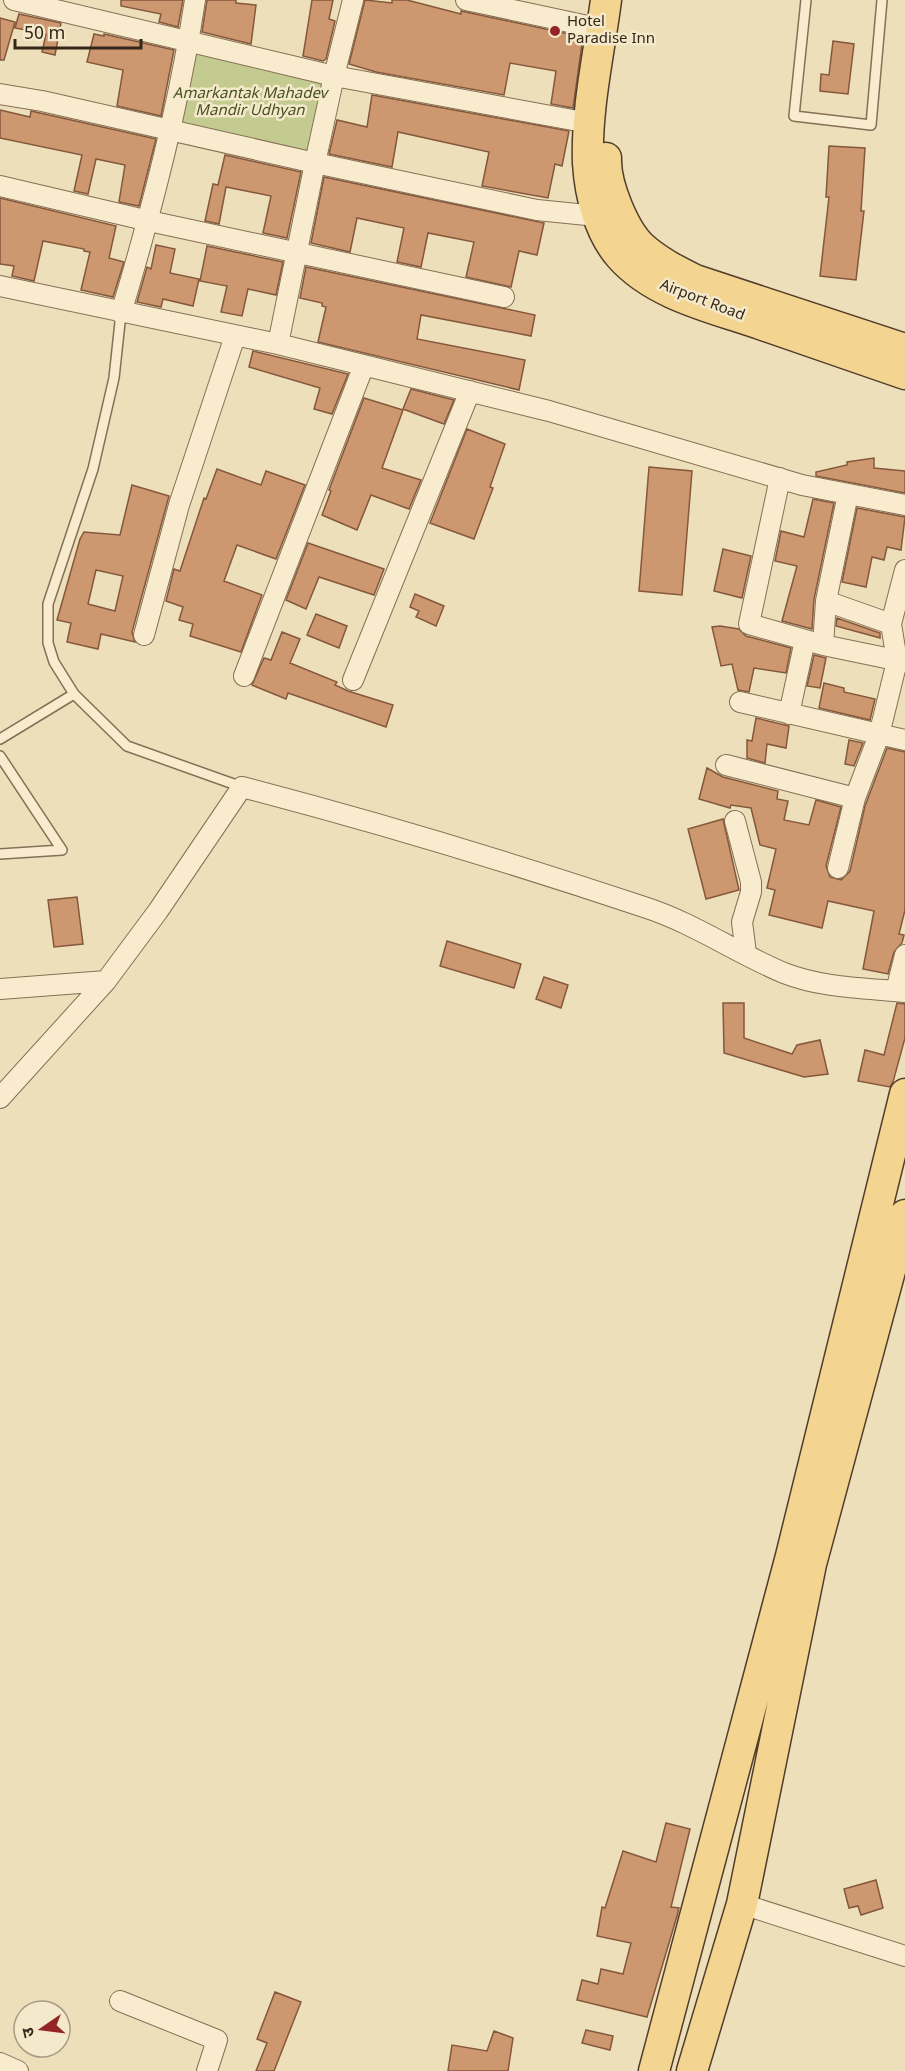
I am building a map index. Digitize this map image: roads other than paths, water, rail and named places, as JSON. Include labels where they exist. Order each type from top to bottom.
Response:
[{"type":"main road","name":"Airport Road","points":[[625,0],[608,126],[606,165],[622,216],[642,246],[667,266],[695,280],[905,349]]},
{"type":"main road","name":"Airport Road","points":[[604,14],[589,123],[588,165],[597,216],[608,240],[620,256],[637,272],[662,287],[905,374]]},
{"type":"main road","points":[[654,2071],[791,1556],[905,1094]]},
{"type":"main road","points":[[692,2071],[742,1904],[811,1564],[905,1215]]},
{"type":"street","points":[[14,0],[334,76],[423,90],[589,123]]},
{"type":"street","points":[[121,313],[149,222],[189,42],[195,0]]},
{"type":"street","points":[[279,344],[315,163],[353,0]]},
{"type":"street","points":[[466,0],[604,14]]},
{"type":"street","points":[[0,94],[537,210],[597,216]]},
{"type":"street","points":[[0,186],[149,222],[504,297]]},
{"type":"street","points":[[0,286],[121,313],[279,344],[470,391],[780,478],[905,505]]},
{"type":"street","points":[[144,635],[179,505],[207,414],[235,336]]},
{"type":"street","points":[[244,676],[364,365]]},
{"type":"street","points":[[353,680],[470,391]]},
{"type":"street","points":[[780,478],[749,624],[814,642],[901,661]]},
{"type":"street","points":[[789,714],[826,601],[848,494]]},
{"type":"street","points":[[838,868],[855,798],[879,735],[901,661],[891,624],[905,570]]},
{"type":"street","points":[[826,601],[891,624]]},
{"type":"street","points":[[740,702],[905,740]]},
{"type":"street","points":[[726,765],[855,798]]},
{"type":"street","points":[[0,1098],[106,981],[158,911],[242,786],[488,857],[645,907],[695,926],[784,973],[816,983],[901,992],[905,955]]},
{"type":"street","points":[[735,821],[751,882],[751,892],[742,922],[746,953]]},
{"type":"street","points":[[0,989],[106,981]]},
{"type":"street","points":[[742,1904],[905,1956]]},
{"type":"street","points":[[120,2001],[218,2040],[207,2071]]},
{"type":"street","points":[[0,2063],[18,2071]]},
{"type":"lane","points":[[806,0],[794,116],[871,125],[882,0]]},
{"type":"lane","points":[[121,313],[114,378],[93,469],[48,604],[48,643],[54,662],[74,694],[128,746],[242,786]]},
{"type":"lane","points":[[0,739],[74,694]]},
{"type":"lane","points":[[0,756],[62,850],[0,854]]},
{"type":"place","name":"Hotel Paradise Inn","points":[[555,31]]},
{"type":"park label","name":"Amarkantak Mahadev Mandir Udhyan","points":[[250,102]]}]
